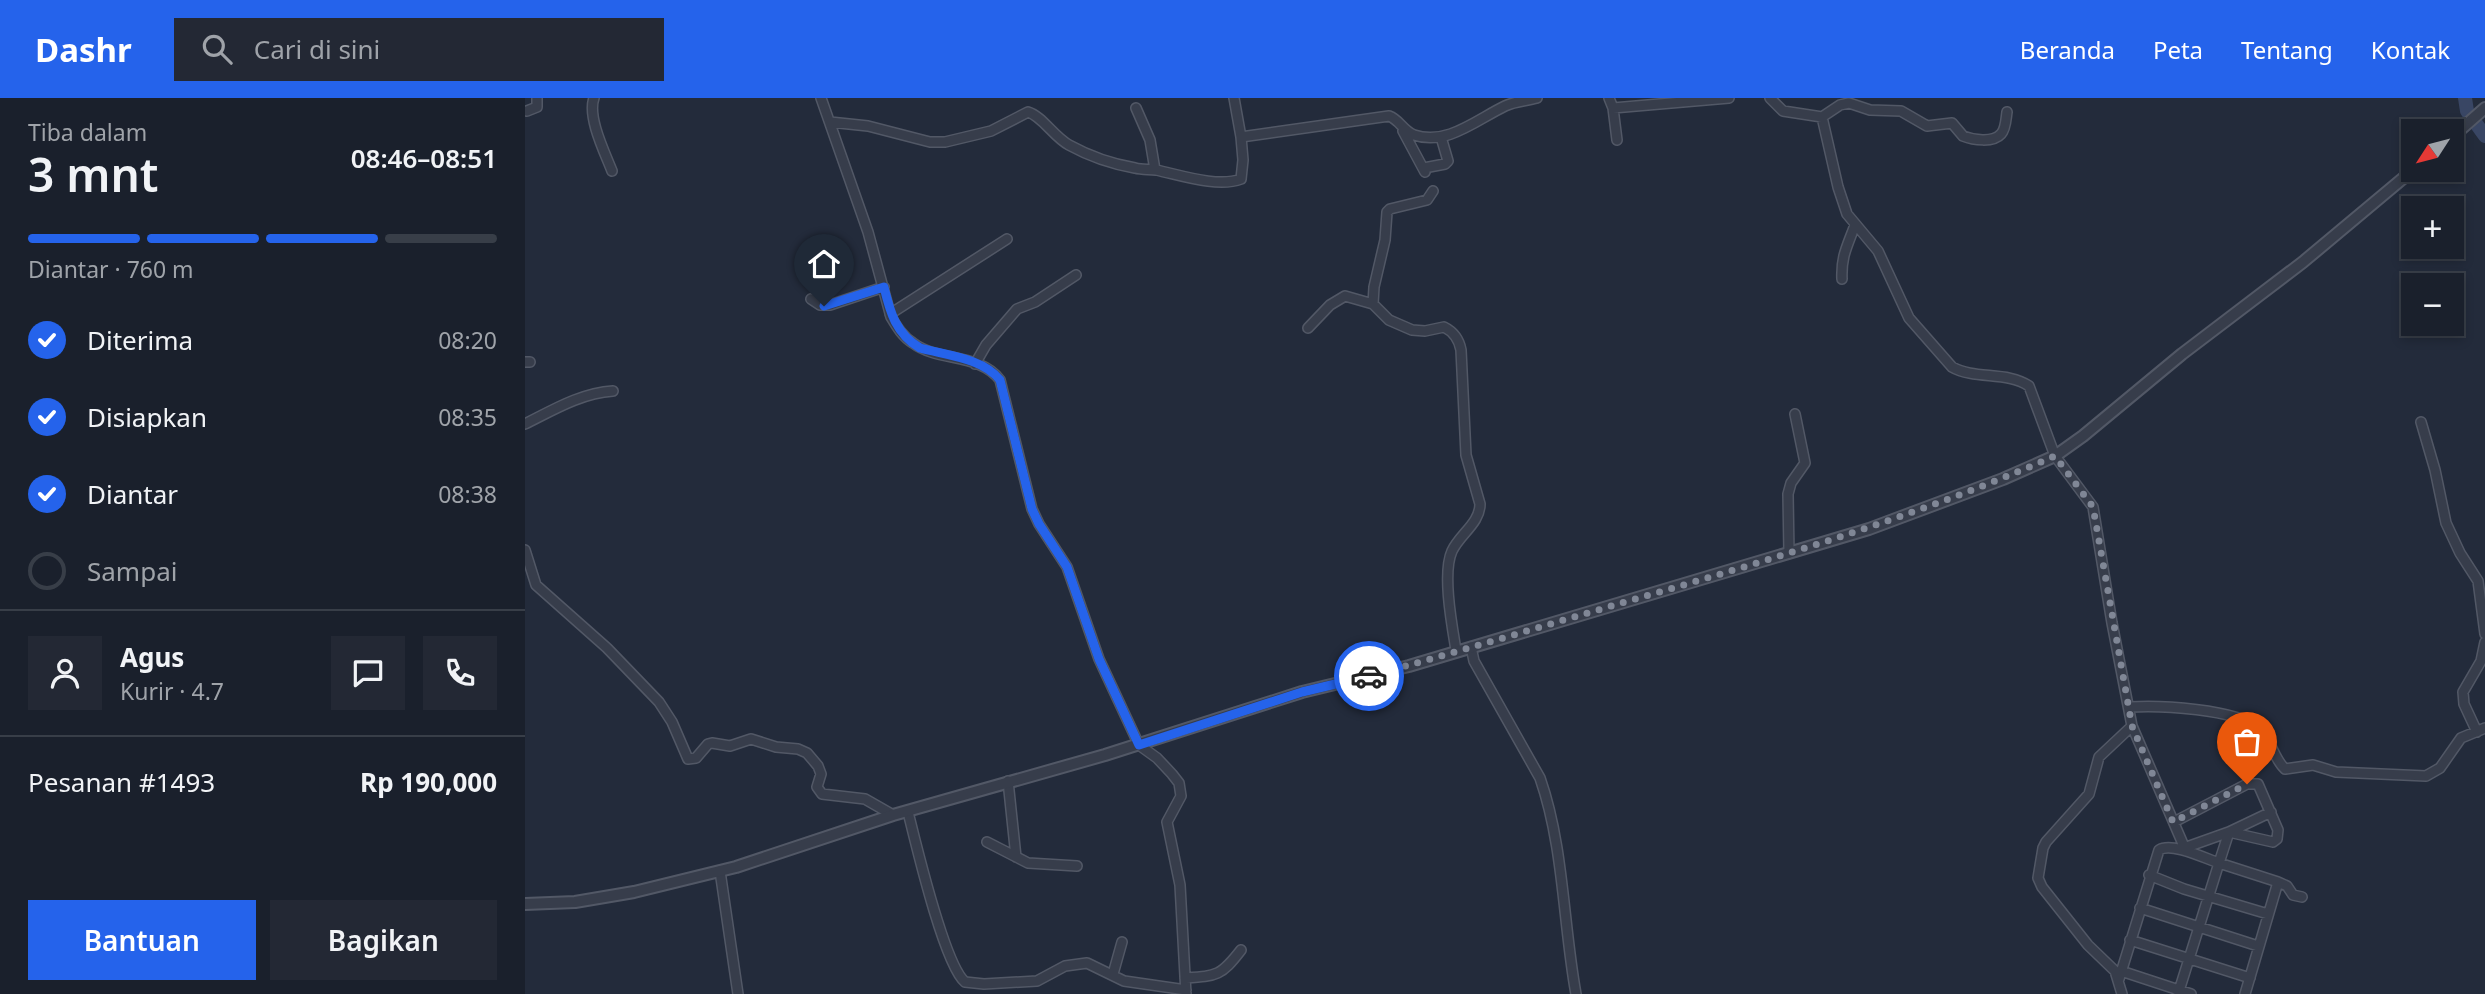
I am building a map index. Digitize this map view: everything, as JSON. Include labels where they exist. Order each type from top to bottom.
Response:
[{"type":"street","points":[[527,110],[537,107],[537,98]]},
{"type":"street","points":[[594,98],[593,117],[612,171]]},
{"type":"street","points":[[821,98],[868,232],[890,314],[912,343],[975,364],[995,373],[1000,380],[1032,509],[1067,567],[1099,659],[1139,745],[1173,774],[1181,790],[1181,796],[1167,822],[1180,885],[1186,992],[1124,981],[1098,966],[1076,963],[1058,969],[1042,979],[984,984],[965,982],[961,978],[933,903],[908,812]]},
{"type":"street","points":[[830,122],[867,126],[930,142],[945,142],[991,131],[1028,112],[1035,114],[1057,137],[1097,158],[1135,169],[1155,170],[1200,180],[1237,180],[1243,173],[1241,138],[1234,98]]},
{"type":"street","points":[[1403,130],[1430,138],[1441,137],[1507,105],[1537,98]]},
{"type":"street","points":[[1609,98],[1620,108],[1729,98]]},
{"type":"street","points":[[1770,98],[1785,112],[1822,117],[1840,105],[1849,103],[1870,110],[1901,111],[1927,126],[1952,123],[1963,136],[1981,139],[2001,134],[2007,112]]},
{"type":"street","points":[[1136,108],[1151,145],[1155,170]]},
{"type":"street","points":[[1617,140],[1620,108]]},
{"type":"street","points":[[2464,127],[2478,115]]},
{"type":"street","points":[[1241,138],[1389,116],[1397,119],[1425,170],[1448,161],[1441,137]]},
{"type":"street","points":[[1822,117],[1845,210],[1878,251],[1909,318],[1947,363],[1957,370],[2018,381],[2029,386],[2055,456],[2093,507],[2132,726],[2185,849]]},
{"type":"street","points":[[525,904],[575,902],[634,892],[720,871],[893,815],[1139,745],[1302,692],[1409,666],[1869,529],[2003,479],[2055,456],[2083,436],[2182,354],[2303,262],[2401,180]]},
{"type":"street","points":[[1373,304],[1374,287],[1385,240],[1387,212],[1427,201],[1433,191]]},
{"type":"street","points":[[1842,279],[1842,257],[1855,225]]},
{"type":"street","points":[[890,314],[1007,239]]},
{"type":"street","points":[[975,364],[986,345],[1017,309],[1035,302],[1076,275]]},
{"type":"street","points":[[811,299],[820,305],[830,305],[884,287]]},
{"type":"street","points":[[1308,328],[1330,306],[1345,296],[1373,304],[1389,320],[1412,330],[1426,331],[1436,327],[1450,330],[1460,344],[1466,455],[1480,504],[1474,522],[1455,545],[1450,557],[1449,600],[1456,650]]},
{"type":"street","points":[[525,424],[597,392],[613,391]]},
{"type":"street","points":[[1790,553],[1788,494],[1791,483],[1805,463],[1795,414]]},
{"type":"street","points":[[2421,422],[2446,523],[2460,553],[2478,581],[2485,634]]},
{"type":"street","points":[[525,550],[535,585],[607,649],[659,702],[675,728],[688,759],[696,758],[712,743],[730,746],[751,739],[776,747],[798,749],[807,753],[818,766],[821,774],[817,787],[822,794],[865,800],[893,815]]},
{"type":"street","points":[[2130,707],[2174,706],[2248,722],[2260,729],[2281,765],[2287,769],[2313,765],[2336,772],[2426,776],[2440,768],[2461,737],[2481,730],[2464,704],[2463,696],[2469,680],[2481,662],[2485,642]]},
{"type":"street","points":[[1471,647],[1474,662],[1540,778],[1546,796],[1565,906],[1576,994]]},
{"type":"street","points":[[2132,726],[2099,757],[2089,793],[2046,842],[2038,878],[2050,898],[2088,945],[2120,975],[2191,994]]},
{"type":"street","points":[[1008,781],[1016,857]]},
{"type":"street","points":[[2173,822],[2255,782],[2261,787],[2278,830],[2276,841],[2249,838],[2229,832]]},
{"type":"street","points":[[2185,849],[2271,812]]},
{"type":"street","points":[[2178,992],[2229,832]]},
{"type":"street","points":[[987,842],[1028,863],[1077,866]]},
{"type":"street","points":[[2122,994],[2120,975],[2149,875],[2161,848],[2185,849],[2218,863],[2278,882],[2287,886],[2293,895],[2302,897]]},
{"type":"street","points":[[720,871],[738,994]]},
{"type":"street","points":[[2149,875],[2268,914]]},
{"type":"street","points":[[2245,994],[2278,882]]},
{"type":"street","points":[[2140,908],[2258,946]]},
{"type":"street","points":[[2130,940],[2250,978]]},
{"type":"street","points":[[1113,974],[1122,942]]},
{"type":"street","points":[[1185,978],[1215,976],[1241,950]]},
{"type":"street","points":[[1028,981],[1028,994]]},
{"type":"waterway","points":[[2465,98],[2467,111],[2485,136]]},
{"type":"way so far","points":[[1369,676],[1551,625],[1869,529],[2003,479],[2055,456],[2093,507],[2132,726],[2173,822],[2247,784]]},
{"type":"route","points":[[824,306],[884,287],[891,317],[912,343],[920,348],[983,366],[995,373],[1008,405],[1032,509],[1067,567],[1099,659],[1139,745],[1302,692],[1369,676]]}]
